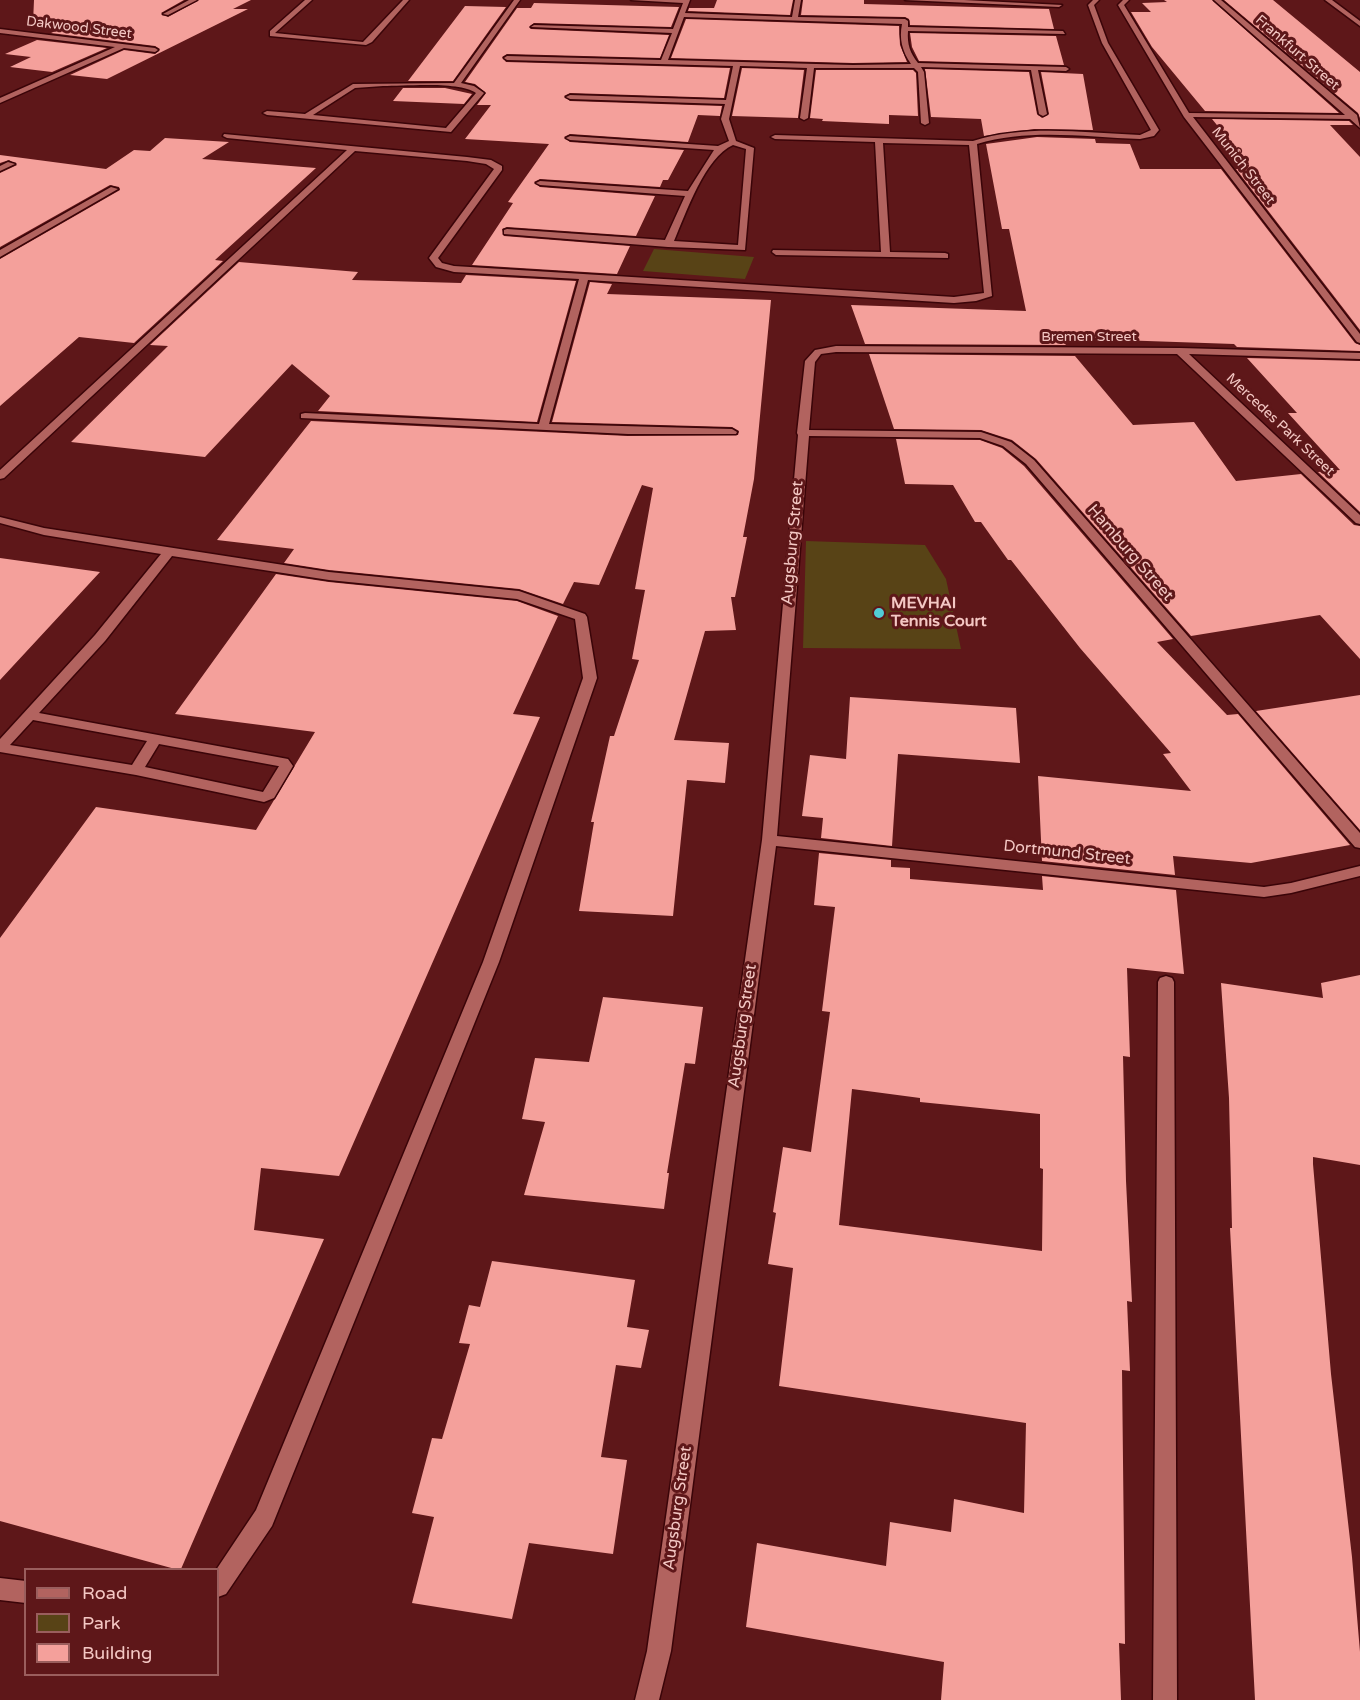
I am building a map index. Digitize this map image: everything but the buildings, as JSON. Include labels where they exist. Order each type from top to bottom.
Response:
[{"type":"street","points":[[166,14],[194,0]]},
{"type":"street","points":[[309,0],[272,32],[272,35],[364,44],[370,41],[406,0]]},
{"type":"street","points":[[456,85],[517,0]]},
{"type":"street","points":[[634,0],[686,1],[664,62]]},
{"type":"street","points":[[795,18],[798,0]]},
{"type":"street","points":[[925,123],[921,72],[908,55],[904,43],[908,0],[1059,5]]},
{"type":"street","points":[[775,137],[974,143],[987,137],[1010,134],[1140,137],[1151,134],[1155,130],[1105,43],[1091,5],[1096,0]]},
{"type":"street","name":"Munich Street","points":[[1126,0],[1121,6],[1187,115],[1360,340]]},
{"type":"street","name":"Frankfurt Street","points":[[1216,0],[1356,117],[1360,126]]},
{"type":"street","points":[[1328,0],[1360,24]]},
{"type":"street","points":[[682,15],[795,18],[1063,33]]},
{"type":"street","points":[[534,27],[677,31]]},
{"type":"street","name":"Dakwood Street","points":[[2,32],[155,50]]},
{"type":"street","points":[[0,101],[123,45]]},
{"type":"street","points":[[507,58],[882,68],[915,65],[1066,69]]},
{"type":"street","points":[[733,142],[725,119],[737,63]]},
{"type":"street","points":[[804,118],[811,66]]},
{"type":"street","points":[[1034,68],[1043,114]]},
{"type":"street","points":[[267,113],[448,130],[480,93],[472,87],[456,85],[352,86],[307,116]]},
{"type":"street","points":[[570,97],[727,102]]},
{"type":"street","points":[[1187,115],[1356,117]]},
{"type":"street","points":[[226,136],[467,159],[488,162],[499,168],[433,258],[439,265],[454,269],[954,300],[989,294],[974,143]]},
{"type":"street","points":[[507,232],[742,248],[750,148],[733,142],[718,148],[570,138]]},
{"type":"street","points":[[879,140],[886,254]]},
{"type":"street","points":[[668,244],[690,194],[718,148]]},
{"type":"street","points":[[0,476],[352,149]]},
{"type":"street","points":[[0,169],[11,164]]},
{"type":"street","points":[[540,183],[690,194]]},
{"type":"street","points":[[0,254],[114,189]]},
{"type":"street","points":[[776,252],[945,256]]},
{"type":"street","points":[[543,427],[584,278]]},
{"type":"street","name":"Bremen Street","points":[[818,352],[836,349],[1179,351],[1360,356]]},
{"type":"street","name":"Mercedes Park Street","points":[[1179,351],[1360,521]]},
{"type":"street","name":"Augsburg Street","points":[[647,1700],[659,1651],[769,840],[802,434],[810,361],[818,352]]},
{"type":"street","points":[[305,416],[543,427],[732,432]]},
{"type":"street","name":"Hamburg Street","points":[[802,434],[981,435],[1007,444],[1030,462],[1360,843]]},
{"type":"street","points":[[0,520],[44,531],[329,576],[519,595],[581,616],[590,678],[491,962],[264,1518],[219,1585]]},
{"type":"street","points":[[31,716],[283,762],[286,766],[269,795],[264,797],[136,770],[0,748],[100,638],[169,552]]},
{"type":"street","points":[[136,770],[156,738]]},
{"type":"street","name":"Dortmund Street","points":[[769,840],[1264,892],[1291,888],[1360,871]]},
{"type":"street","points":[[1165,1700],[1166,982]]},
{"type":"street","points":[[0,1589],[24,1592]]},
{"type":"green space","points":[[654,249],[754,257],[745,279],[643,271]]},
{"type":"green space","name":"MEVHAI Tennis Court","points":[[806,541],[925,545],[946,579],[961,649],[803,648]]},
{"type":"place","name":"MEVHAI Tennis Court","points":[[879,613]]}]
